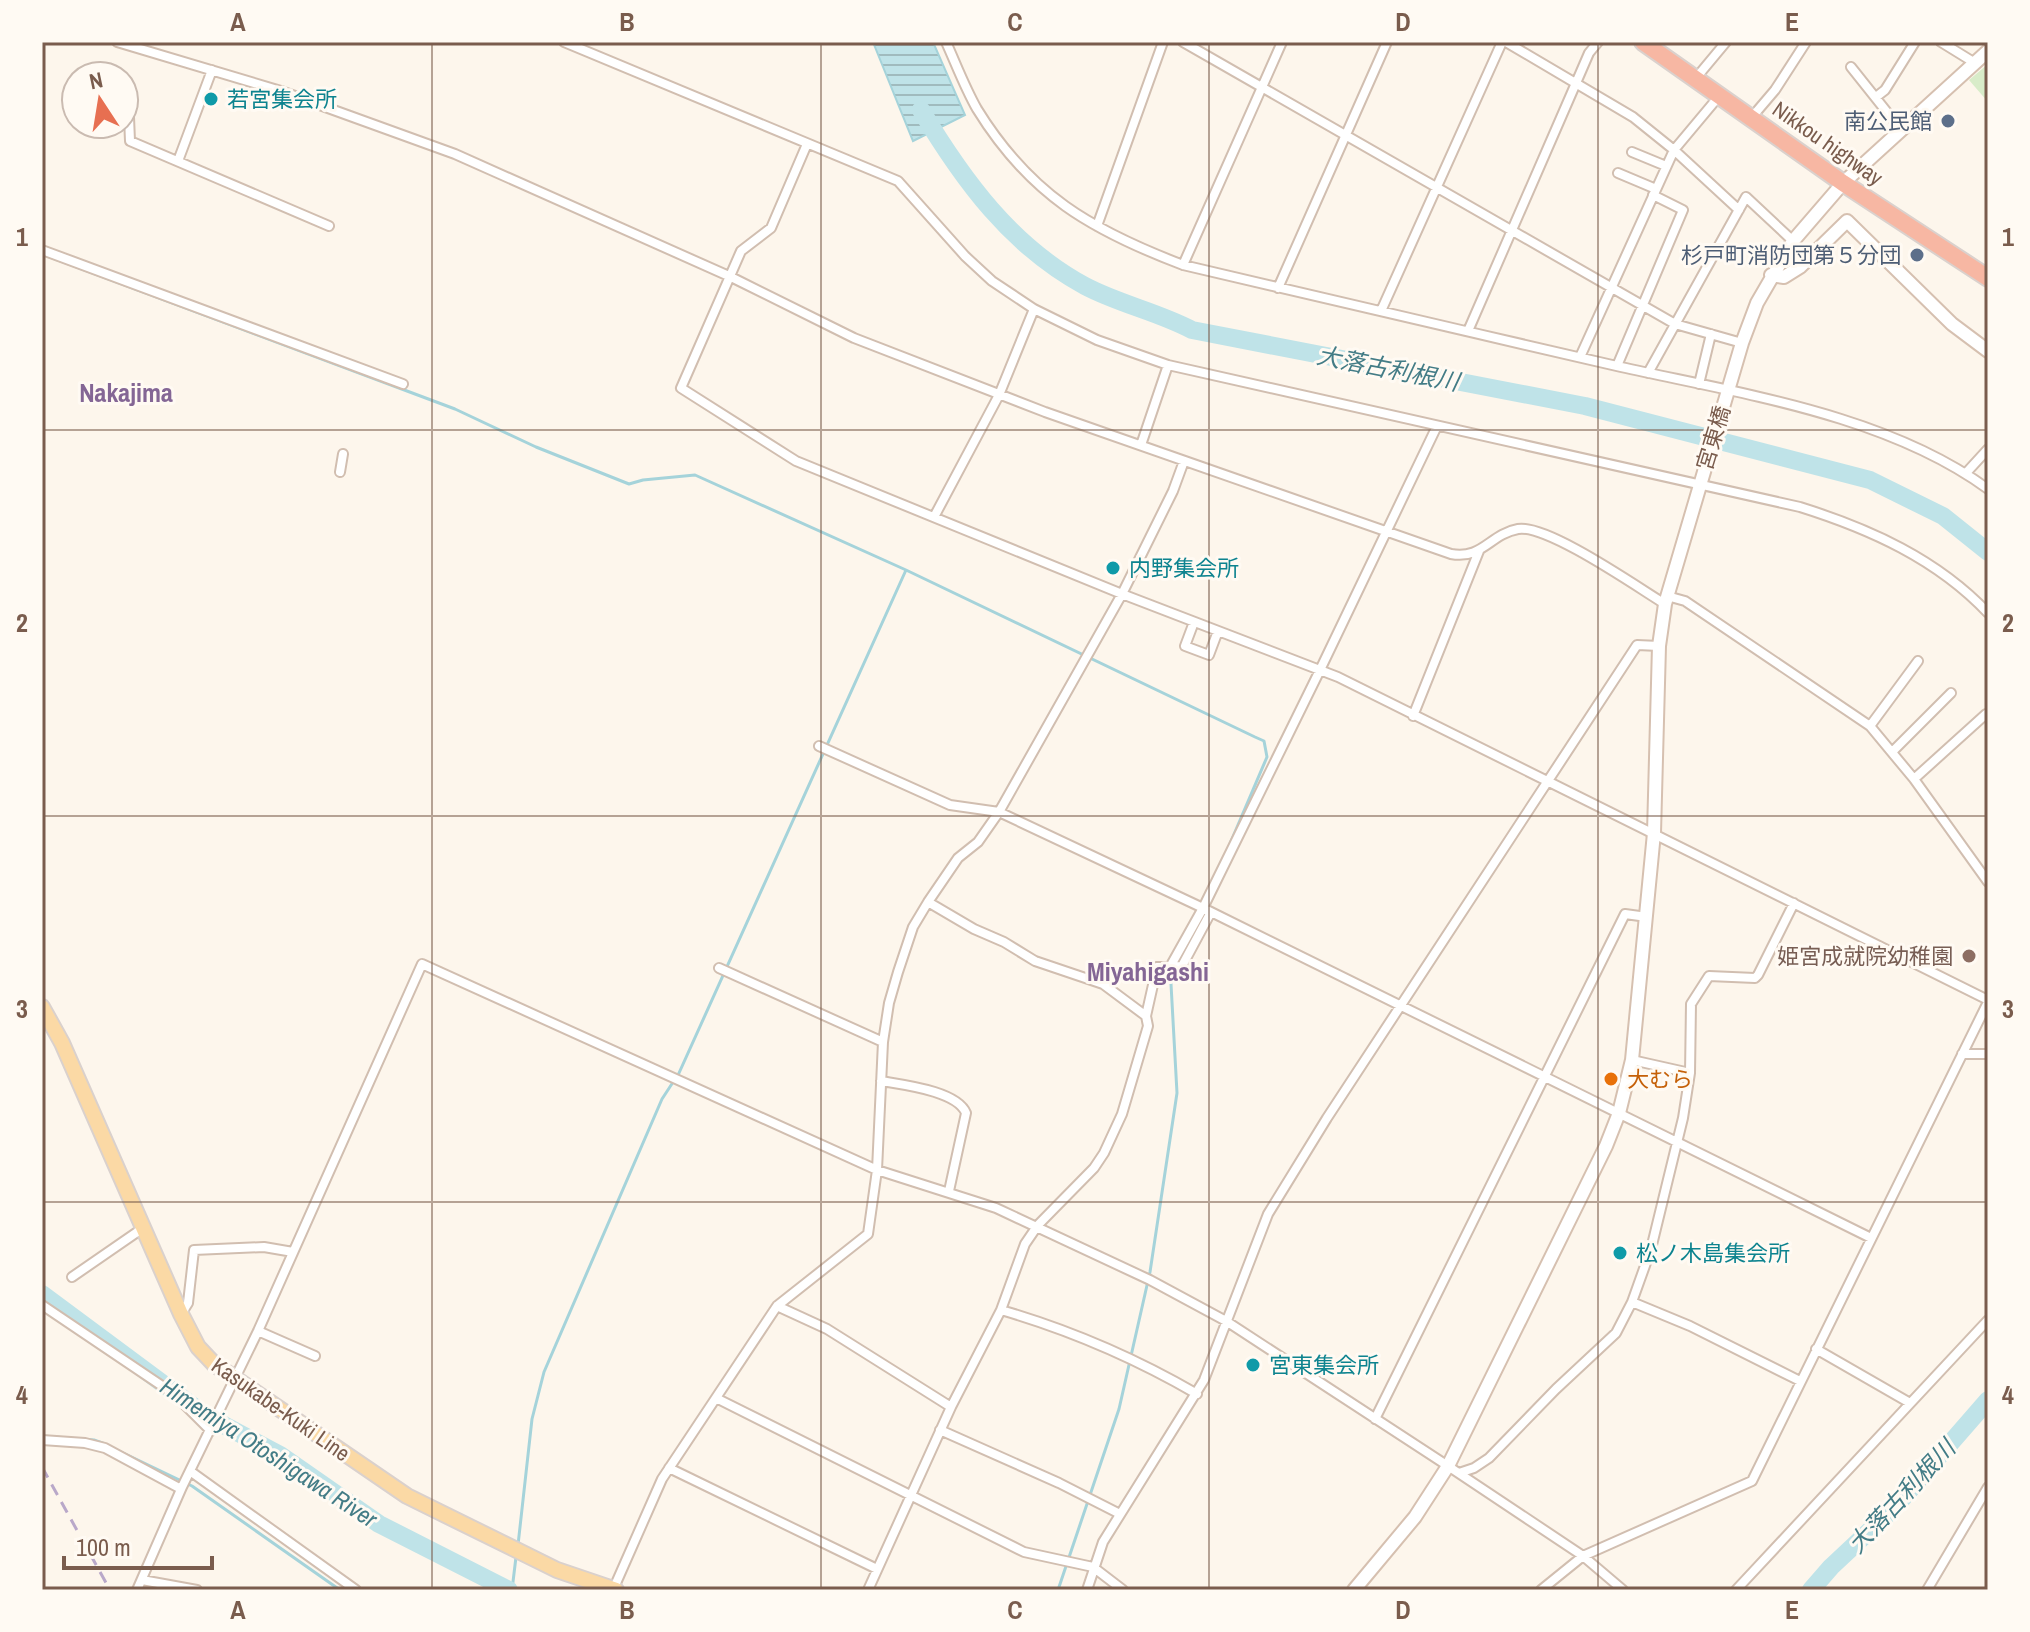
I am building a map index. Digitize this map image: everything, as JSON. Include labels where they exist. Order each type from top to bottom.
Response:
[{"type":"highway","name":"Nikkou highway","points":[[1643,42],[1843,183],[1988,278]]},
{"type":"main road","name":"Kasukabe-Kuki Line","points":[[42,1007],[62,1043],[181,1314],[198,1347],[214,1364],[234,1381],[407,1496],[557,1570],[614,1590]]},
{"type":"street","points":[[117,42],[281,91],[455,154],[731,277],[854,338],[999,395],[1451,554],[1462,556],[1479,551],[1507,532],[1530,529],[1666,600],[1685,601],[1870,726],[1893,751],[1988,882]]},
{"type":"street","points":[[564,42],[898,181],[965,256],[992,281],[1034,309],[1097,340],[1168,365],[1800,507],[1860,527],[1931,565],[1988,613]]},
{"type":"street","points":[[946,42],[976,106],[1008,155],[1030,179],[1074,213],[1145,250],[1183,265],[1699,384],[1878,430],[1913,444],[1966,473],[1988,489]]},
{"type":"street","points":[[1097,226],[1163,42]]},
{"type":"street","points":[[1183,42],[1675,324],[1742,343]]},
{"type":"street","points":[[1183,265],[1282,42]]},
{"type":"street","points":[[1278,288],[1387,42]]},
{"type":"street","points":[[1381,311],[1504,42],[1633,117],[1739,210]]},
{"type":"street","points":[[1468,331],[1589,53],[1598,42]]},
{"type":"street","points":[[1695,79],[1726,42]]},
{"type":"street","points":[[1752,117],[1775,90],[1806,42]]},
{"type":"street","points":[[1876,97],[1885,90],[1915,42]]},
{"type":"street","points":[[1941,42],[1975,63]]},
{"type":"street","name":"宮東橋","points":[[1354,1590],[1453,1470],[1619,1113],[1632,1060],[1647,917],[1654,833],[1659,646],[1666,600],[1727,391],[1757,303],[1793,241],[1843,183],[1988,51]]},
{"type":"street","points":[[1851,67],[1902,131]]},
{"type":"street","points":[[178,161],[212,70]]},
{"type":"street","points":[[1580,357],[1674,150],[1720,95]]},
{"type":"street","points":[[130,140],[329,226]]},
{"type":"street","points":[[807,144],[771,228],[741,251],[681,388],[796,461],[1122,594],[1320,670],[1988,1001],[1752,1481],[1583,1556],[1541,1590]]},
{"type":"street","points":[[1632,152],[1666,166]]},
{"type":"street","points":[[1617,366],[1683,210],[1618,173]]},
{"type":"street","points":[[1648,373],[1746,197],[1793,241]]},
{"type":"street","points":[[1771,275],[1784,277],[1800,267],[1847,221],[1952,324],[1988,351]]},
{"type":"street","points":[[42,250],[403,384]]},
{"type":"street","points":[[934,517],[999,395],[1034,309]]},
{"type":"street","points":[[1699,384],[1711,334]]},
{"type":"street","points":[[1141,445],[1168,365]]},
{"type":"street","points":[[868,1590],[940,1430],[1001,1310],[1025,1244],[1038,1225],[1094,1168],[1104,1153],[1126,1101],[1148,1026],[1146,1016],[1157,967],[1182,966],[1437,426]]},
{"type":"street","points":[[1966,473],[1988,449]]},
{"type":"street","points":[[340,472],[343,454]]},
{"type":"street","points":[[614,1590],[669,1468],[777,1306],[868,1234],[877,1170],[883,1042],[889,1003],[913,927],[958,858],[978,842],[999,812],[1122,594],[1173,491],[1184,461]]},
{"type":"street","points":[[1413,716],[1479,551]]},
{"type":"street","points":[[1194,622],[1185,646],[1206,654],[1209,655],[1218,631]]},
{"type":"street","points":[[1087,1590],[1103,1542],[1197,1394],[1268,1214],[1637,645],[1659,646]]},
{"type":"street","points":[[1870,726],[1918,661]]},
{"type":"street","points":[[1893,751],[1951,693]]},
{"type":"street","points":[[1914,779],[1986,714]]},
{"type":"street","points":[[819,746],[950,805],[999,812],[1207,910],[1871,1238]]},
{"type":"street","points":[[928,902],[1035,961],[1103,984],[1146,1016]]},
{"type":"street","points":[[1453,1470],[1474,1468],[1489,1458],[1616,1333],[1632,1302],[1651,1249],[1677,1142],[1690,1073],[1690,1010],[1695,995],[1709,976],[1755,978],[1794,903]]},
{"type":"street","points":[[1375,1419],[1625,914],[1647,917]]},
{"type":"street","points":[[137,1590],[189,1473],[258,1331],[422,964],[877,1170],[949,1191],[1038,1225],[1148,1279],[1226,1321],[1583,1556],[1623,1590]]},
{"type":"street","points":[[719,968],[883,1042]]},
{"type":"street","points":[[1962,1054],[1988,1054]]},
{"type":"street","points":[[1632,1060],[1690,1073]]},
{"type":"street","points":[[881,1081],[936,1093],[954,1100],[965,1109],[949,1191]]},
{"type":"street","points":[[72,1277],[143,1228]]},
{"type":"street","points":[[181,1314],[188,1303],[194,1250],[264,1247],[293,1252]]},
{"type":"street","points":[[1632,1302],[1690,1326],[1800,1381]]},
{"type":"street","points":[[42,1305],[174,1394],[194,1417],[212,1429]]},
{"type":"street","points":[[777,1306],[827,1329],[951,1407]]},
{"type":"street","points":[[1001,1310],[1086,1337],[1197,1394]]},
{"type":"street","points":[[1736,1590],[1988,1320]]},
{"type":"street","points":[[258,1331],[315,1356]]},
{"type":"street","points":[[1816,1349],[1910,1403]]},
{"type":"street","points":[[716,1398],[1024,1552],[1093,1567],[1123,1590]]},
{"type":"street","points":[[940,1430],[1120,1514]]},
{"type":"street","points":[[42,1440],[85,1443],[105,1448],[182,1488]]},
{"type":"street","points":[[669,1468],[877,1569]]},
{"type":"street","points":[[189,1473],[356,1590]]},
{"type":"street","points":[[1927,1590],[1985,1499],[1988,1487]]},
{"type":"street","points":[[142,1580],[197,1590]]},
{"type":"green space","points":[[1988,64],[1988,102],[1969,80]]},
{"type":"water","points":[[873,42],[933,42],[965,115],[913,141]]},
{"type":"waterway","name":"大落古利根川","points":[[921,110],[972,186],[1012,231],[1058,270],[1111,298],[1192,330],[1585,406],[1870,480],[1943,516],[1988,552]]},
{"type":"waterway","points":[[42,254],[455,409],[536,447],[629,484],[695,475],[906,570],[1264,741],[1267,757],[1229,846]]},
{"type":"waterway","points":[[518,1545],[532,1419],[544,1372],[662,1099],[679,1073],[906,570]]},
{"type":"waterway","points":[[1058,1590],[1119,1409],[1150,1272],[1177,1093],[1171,984],[1187,945]]},
{"type":"waterway","name":"Himemiya Otoshigawa River","points":[[42,1294],[205,1415],[280,1455],[379,1524],[509,1590]]},
{"type":"waterway","name":"大落古利根川","points":[[1811,1590],[1894,1508],[1988,1400]]},
{"type":"waterway","points":[[42,1436],[94,1440],[105,1444]]},
{"type":"waterway","points":[[119,1451],[192,1486],[340,1590]]},
{"type":"waterway","points":[[512,1590],[516,1557]]},
{"type":"railway","points":[[42,1467],[110,1590]]},
{"type":"place","name":"若宮集会所","points":[[211,99]]},
{"type":"place","name":"南公民館","points":[[1948,121]]},
{"type":"place","name":"杉戸町消防団第５分団","points":[[1917,255]]},
{"type":"place","name":"内野集会所","points":[[1113,568]]},
{"type":"place","name":"姫宮成就院幼稚園","points":[[1969,956]]},
{"type":"place","name":"大むら","points":[[1611,1079]]},
{"type":"place","name":"松ノ木島集会所","points":[[1620,1253]]},
{"type":"place","name":"宮東集会所","points":[[1253,1365]]},
{"type":"district","name":"Nakajima","points":[[126,392]]},
{"type":"district","name":"Miyahigashi","points":[[1148,971]]}]
